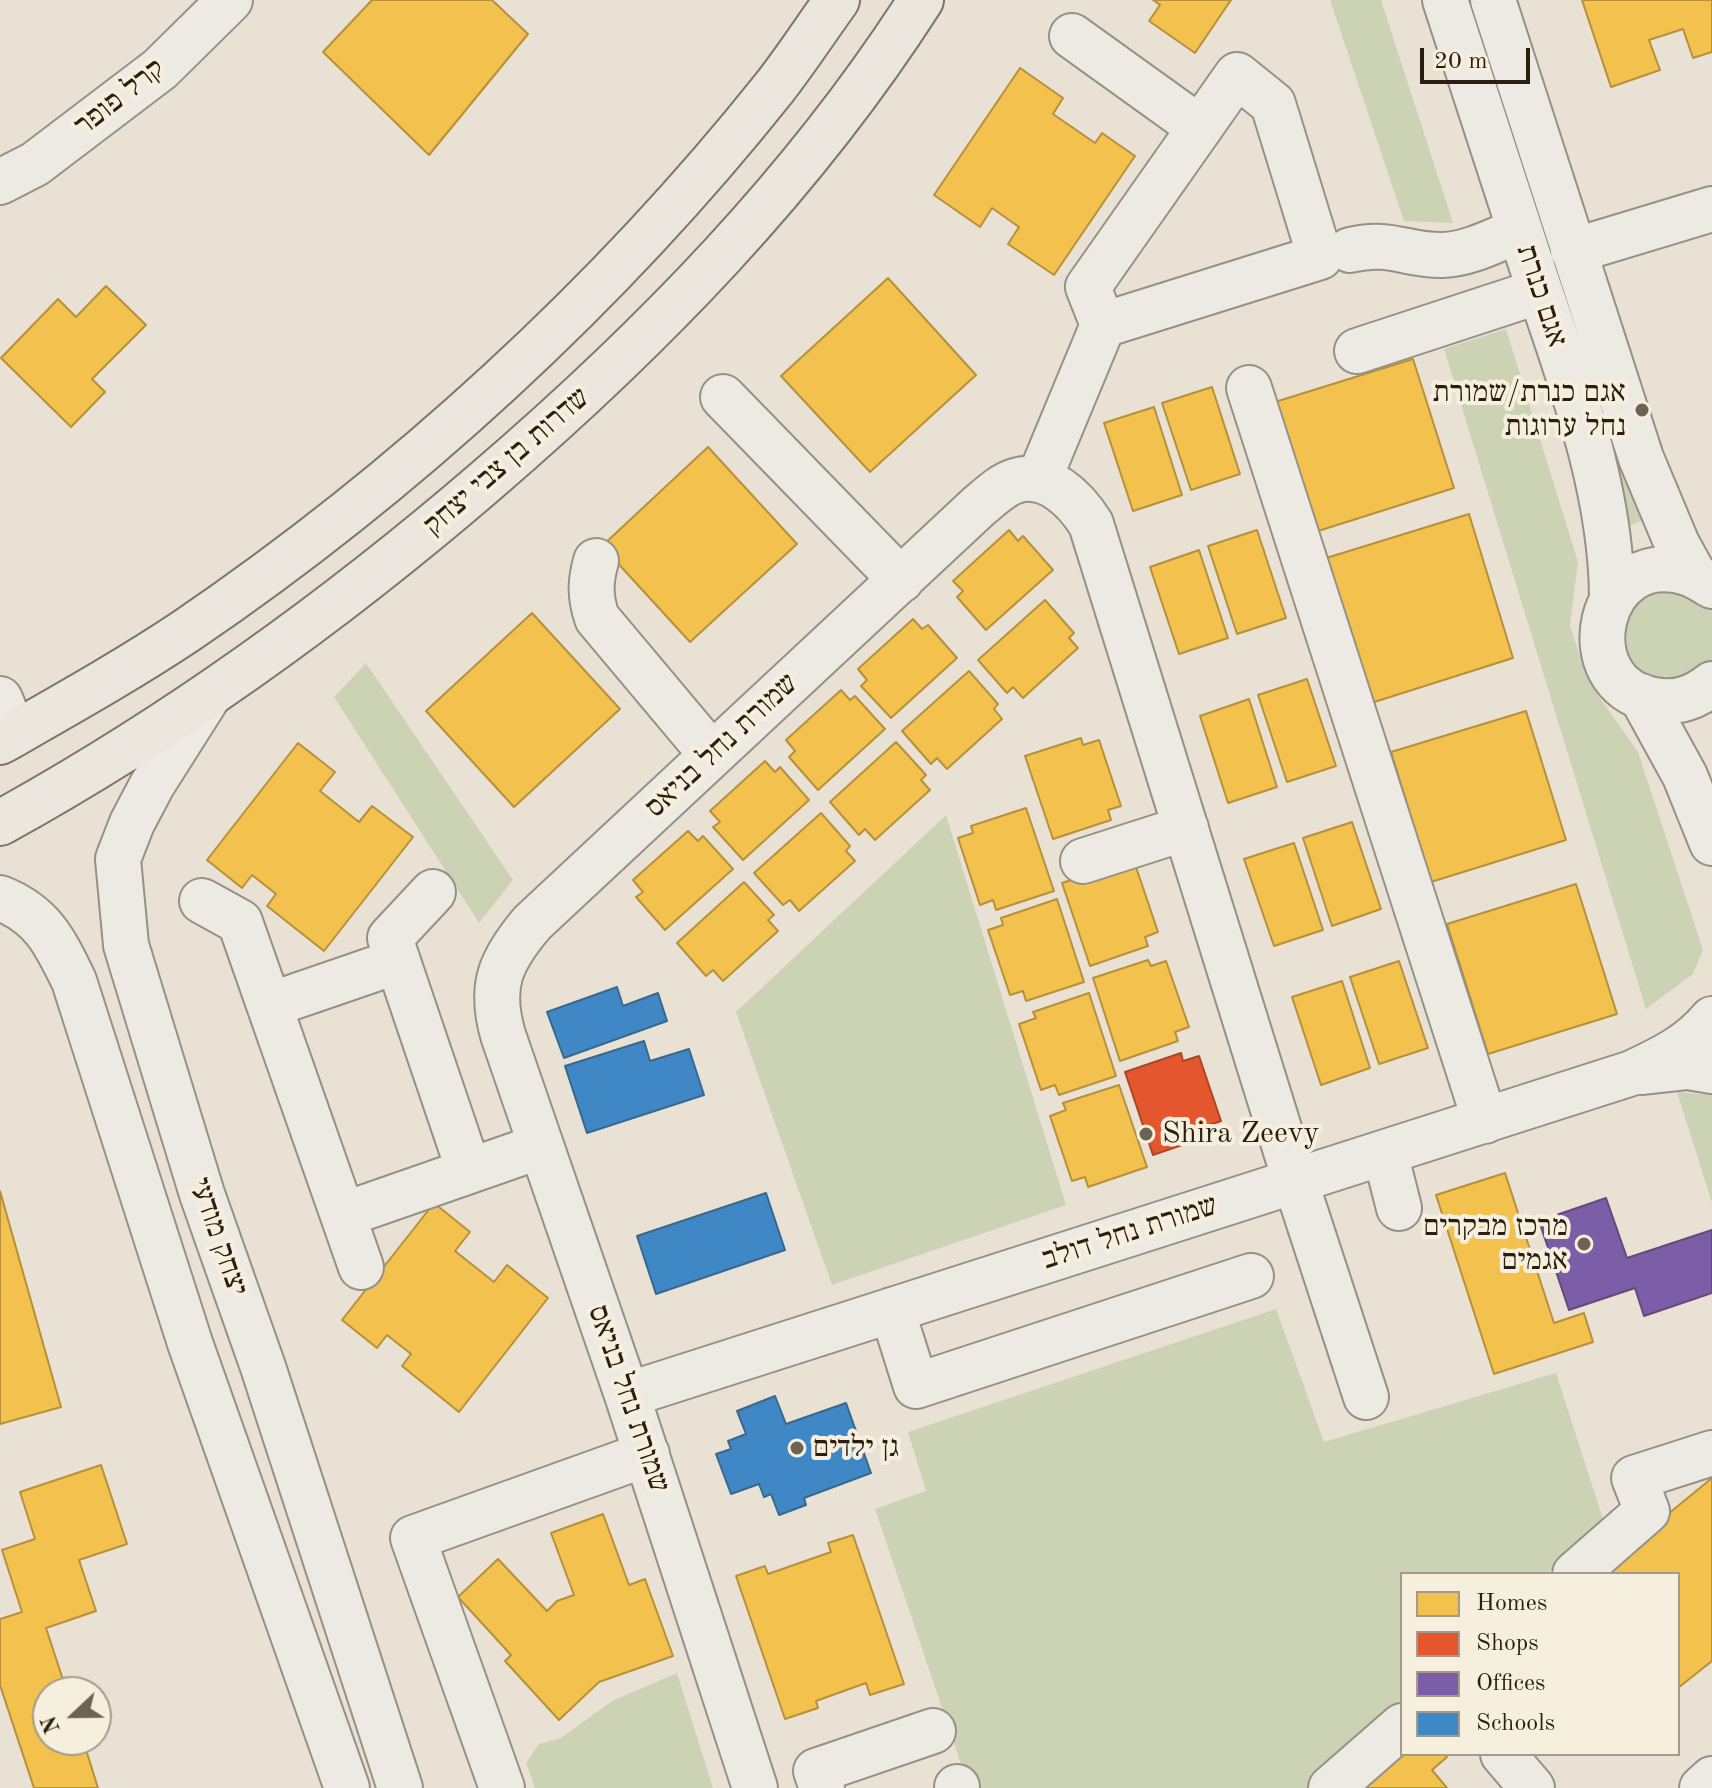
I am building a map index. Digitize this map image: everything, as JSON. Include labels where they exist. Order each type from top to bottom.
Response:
[{"type":"main road","points":[[5,725],[117,676],[286,560],[368,495],[555,330],[699,178],[775,87],[837,0]]},
{"type":"main road","name":"שדרות בן צבי יצחק","points":[[0,823],[141,740],[287,641],[415,542],[600,381],[670,312],[788,179],[838,117],[921,0]]},
{"type":"street","name":"קרל פופר","points":[[0,182],[35,164],[160,69],[230,0]]},
{"type":"street","name":"אגם כנרת","points":[[1445,0],[1587,438],[1606,514],[1612,556],[1612,597],[1601,635],[1604,657],[1615,675],[1641,696]]},
{"type":"street","name":"אגם כנרת","points":[[1493,0],[1641,458],[1677,544],[1706,582]]},
{"type":"street","points":[[1072,36],[1200,128]]},
{"type":"street","points":[[1103,325],[1320,257],[1273,104],[1237,75],[1088,287],[1103,325],[1039,479],[1079,505],[1091,524],[1295,1180],[1366,1397]]},
{"type":"street","points":[[1573,251],[1712,209]]},
{"type":"street","points":[[1350,250],[1382,245],[1441,255],[1472,250],[1520,230]]},
{"type":"street","points":[[1357,351],[1540,291]]},
{"type":"street","points":[[1249,388],[1485,1121]]},
{"type":"street","points":[[723,397],[901,580]]},
{"type":"street","name":"שמורת נחל בניאס","points":[[755,1788],[647,1454],[496,1012],[498,975],[509,951],[532,923],[997,491],[1016,480],[1039,479]]},
{"type":"street","points":[[596,561],[590,598],[597,618],[712,755]]},
{"type":"street","points":[[1612,597],[1626,583],[1657,570],[1675,570],[1706,582]]},
{"type":"street","points":[[1641,696],[1671,702],[1692,697],[1712,684]]},
{"type":"street","name":"יצחק מודעי","points":[[209,695],[172,751],[132,823],[118,859],[126,945],[162,1069],[400,1788]]},
{"type":"street","points":[[1641,696],[1685,776],[1712,843]]},
{"type":"street","points":[[1083,861],[1186,828]]},
{"type":"street","points":[[433,892],[390,938],[469,1171]]},
{"type":"street","name":"יצחק מודעי","points":[[0,898],[39,921],[57,947],[74,981],[195,1356],[347,1788]]},
{"type":"street","points":[[202,901],[240,922],[361,1267]]},
{"type":"street","points":[[270,1005],[398,961]]},
{"type":"street","name":"שמורת נחל דולב","points":[[627,1395],[1632,1073],[1672,1054],[1702,1031],[1712,1019]]},
{"type":"street","name":"שמורת נחל דולב","points":[[1632,1073],[1688,1067],[1712,1071]]},
{"type":"street","points":[[343,1215],[541,1146]]},
{"type":"street","points":[[1385,1153],[1399,1208]]},
{"type":"street","points":[[892,1310],[916,1386],[1251,1276]]},
{"type":"street","points":[[195,1356],[269,1388]]},
{"type":"street","points":[[1577,1572],[1647,1511],[1634,1478],[1712,1453]]},
{"type":"street","points":[[502,1788],[413,1538],[647,1454]]},
{"type":"street","points":[[1331,1788],[1400,1728]]},
{"type":"street","points":[[822,1788],[816,1771],[933,1731]]},
{"type":"street","points":[[1505,1756],[1532,1788]]},
{"type":"street","points":[[1702,1788],[1712,1779]]},
{"type":"green space","points":[[1330,0],[1381,0],[1453,223],[1404,221]]},
{"type":"green space","points":[[1458,0],[1469,0],[1616,445],[1647,518],[1621,530]]},
{"type":"green space","points":[[1506,329],[1578,562],[1570,625],[1579,654],[1595,691],[1638,752],[1703,950],[1693,974],[1646,1009],[1444,349]]},
{"type":"green space","points":[[1661,582],[1712,603],[1712,664],[1672,685],[1641,676],[1621,648],[1622,614]]},
{"type":"green space","points":[[366,663],[513,880],[479,923],[334,697]]},
{"type":"green space","points":[[946,815],[1066,1205],[832,1285],[736,1012]]},
{"type":"green space","points":[[1677,1092],[1712,1095],[1712,1203]]},
{"type":"green space","points":[[1276,1309],[1324,1442],[1556,1373],[1604,1522],[1548,1572],[1400,1572],[1400,1705],[1306,1788],[969,1788],[875,1509],[926,1491],[908,1432]]},
{"type":"green space","points":[[677,1673],[713,1788],[535,1788],[526,1763],[539,1744],[561,1738],[612,1701]]},
{"type":"building: Homes","points":[[372,0],[492,0],[528,34],[429,155],[323,52]]},
{"type":"building: Homes","points":[[1153,0],[1231,0],[1195,53],[1149,21],[1160,5]]},
{"type":"building: Homes","points":[[1582,0],[1712,0],[1712,52],[1693,58],[1683,29],[1649,40],[1660,70],[1611,87]]},
{"type":"building: Homes","points":[[1020,68],[1063,98],[1053,114],[1095,143],[1102,133],[1135,156],[1054,275],[1008,244],[1019,227],[992,208],[980,227],[934,195]]},
{"type":"building: Homes","points":[[888,278],[976,375],[870,472],[781,376]]},
{"type":"building: Homes","points":[[106,286],[146,325],[92,379],[105,392],[71,427],[1,358],[58,299],[76,317]]},
{"type":"building: Homes","points":[[1413,359],[1454,488],[1315,532],[1275,402]]},
{"type":"building: Homes","points":[[1212,387],[1240,474],[1191,490],[1162,403]]},
{"type":"building: Homes","points":[[1154,407],[1182,495],[1133,511],[1104,423]]},
{"type":"building: Homes","points":[[708,447],[797,544],[690,642],[602,546]]},
{"type":"building: Homes","points":[[1469,514],[1513,658],[1368,704],[1323,559]]},
{"type":"building: Homes","points":[[1009,530],[1018,541],[1023,536],[1053,570],[986,630],[957,597],[963,591],[953,581]]},
{"type":"building: Homes","points":[[1257,530],[1286,618],[1237,634],[1208,546]]},
{"type":"building: Homes","points":[[1199,550],[1228,638],[1179,654],[1150,567]]},
{"type":"building: Homes","points":[[1045,600],[1074,633],[1069,638],[1078,648],[1023,698],[1013,687],[1007,693],[978,660]]},
{"type":"building: Homes","points":[[532,613],[620,709],[514,807],[426,711]]},
{"type":"building: Homes","points":[[913,619],[922,629],[928,625],[957,658],[891,718],[861,686],[867,680],[858,669]]},
{"type":"building: Homes","points":[[969,671],[998,704],[994,709],[1002,719],[947,769],[937,758],[931,764],[902,731]]},
{"type":"building: Homes","points":[[1307,679],[1336,766],[1287,782],[1258,695]]},
{"type":"building: Homes","points":[[841,690],[850,700],[855,696],[885,729],[818,790],[789,757],[795,751],[786,740]]},
{"type":"building: Homes","points":[[1249,699],[1277,787],[1228,803],[1200,716]]},
{"type":"building: Homes","points":[[1526,711],[1566,840],[1431,882],[1391,752]]},
{"type":"building: Homes","points":[[1081,738],[1083,745],[1099,740],[1121,806],[1108,810],[1111,820],[1053,839],[1025,756]]},
{"type":"building: Homes","points":[[896,742],[926,775],[921,780],[930,790],[875,840],[865,829],[859,835],[830,802]]},
{"type":"building: Homes","points":[[298,743],[335,772],[320,791],[359,822],[372,806],[413,837],[324,951],[267,906],[276,894],[252,875],[242,888],[207,860]]},
{"type":"building: Homes","points":[[765,761],[775,772],[780,767],[809,800],[743,860],[713,827],[720,822],[710,811]]},
{"type":"building: Homes","points":[[1026,808],[1054,891],[996,910],[993,900],[980,905],[958,838],[973,833],[971,826]]},
{"type":"building: Homes","points":[[821,813],[850,846],[846,851],[855,861],[799,911],[790,900],[783,905],[754,873]]},
{"type":"building: Homes","points":[[1352,822],[1381,909],[1332,926],[1303,838]]},
{"type":"building: Homes","points":[[688,831],[698,841],[703,836],[733,869],[665,930],[636,897],[643,892],[633,880]]},
{"type":"building: Homes","points":[[1294,843],[1323,930],[1274,946],[1244,859]]},
{"type":"building: Homes","points":[[1117,865],[1136,867],[1158,932],[1145,937],[1148,946],[1090,966],[1062,883]]},
{"type":"building: Homes","points":[[744,882],[774,915],[768,920],[778,931],[723,981],[713,970],[706,976],[677,943]]},
{"type":"building: Homes","points":[[1576,884],[1617,1014],[1488,1054],[1447,924]]},
{"type":"building: Homes","points":[[1057,899],[1084,982],[1026,1001],[1023,991],[1010,995],[988,930],[1003,925],[1001,918]]},
{"type":"building: Homes","points":[[1148,960],[1151,966],[1166,961],[1189,1027],[1175,1032],[1178,1041],[1120,1061],[1093,978]]},
{"type":"building: Homes","points":[[1399,961],[1428,1048],[1379,1064],[1350,977]]},
{"type":"building: Homes","points":[[1342,981],[1370,1068],[1321,1085],[1292,997]]},
{"type":"building: Homes","points":[[1089,993],[1116,1076],[1059,1095],[1055,1085],[1041,1090],[1019,1024],[1036,1018],[1033,1012]]},
{"type":"building: Homes","points":[[1119,1085],[1147,1167],[1088,1187],[1085,1177],[1072,1181],[1050,1116],[1066,1110],[1063,1103]]},
{"type":"building: Homes","points":[[1505,1173],[1554,1323],[1584,1313],[1593,1342],[1494,1374],[1436,1195]]},
{"type":"building: Homes","points":[[0,1191],[61,1407],[0,1424]]},
{"type":"building: Homes","points":[[434,1203],[470,1232],[455,1251],[494,1282],[507,1265],[548,1298],[459,1412],[402,1366],[411,1354],[387,1335],[377,1348],[342,1320]]},
{"type":"building: Homes","points":[[101,1465],[127,1544],[79,1560],[96,1611],[46,1628],[62,1676],[32,1676],[32,1756],[88,1756],[98,1788],[34,1788],[0,1685],[0,1619],[22,1612],[2,1550],[35,1539],[20,1492]]},
{"type":"building: Homes","points":[[1712,1478],[1712,1661],[1680,1686],[1680,1572],[1597,1572]]},
{"type":"building: Homes","points":[[603,1514],[629,1585],[645,1579],[673,1656],[599,1682],[559,1720],[505,1661],[511,1655],[458,1597],[498,1559],[547,1611],[557,1601],[574,1595],[551,1533]]},
{"type":"building: Homes","points":[[853,1535],[904,1684],[870,1695],[866,1683],[816,1701],[818,1708],[785,1719],[736,1576],[765,1566],[768,1574],[831,1552],[828,1543]]},
{"type":"building: Homes","points":[[1400,1755],[1447,1757],[1432,1770],[1447,1788],[1351,1788]]},
{"type":"building: Shops","points":[[1181,1053],[1183,1061],[1199,1056],[1221,1121],[1207,1126],[1211,1135],[1153,1155],[1125,1072]]},
{"type":"building: Offices","name":"מרכז מבקרים אגמים","points":[[1606,1198],[1627,1258],[1712,1230],[1712,1293],[1644,1316],[1635,1288],[1569,1310],[1539,1221]]},
{"type":"building: Schools","points":[[617,987],[623,1006],[658,993],[667,1021],[564,1058],[547,1012]]},
{"type":"building: Schools","points":[[644,1041],[650,1061],[689,1049],[704,1095],[587,1133],[565,1066]]},
{"type":"building: Schools","points":[[766,1193],[785,1250],[656,1294],[637,1236]]},
{"type":"building: Schools","points":[[775,1396],[786,1424],[846,1403],[871,1473],[804,1498],[806,1505],[779,1515],[771,1494],[764,1497],[759,1484],[731,1494],[716,1454],[731,1449],[728,1441],[746,1434],[737,1411]]},
{"type":"place","name":"אגם כנרת/שמורת נחל ערוגות","points":[[1642,410]]},
{"type":"place","name":"Shira Zeevy","points":[[1146,1134]]},
{"type":"place","name":"מרכז מבקרים אגמים","points":[[1584,1244]]},
{"type":"place","name":"גן ילדים","points":[[797,1448]]}]
